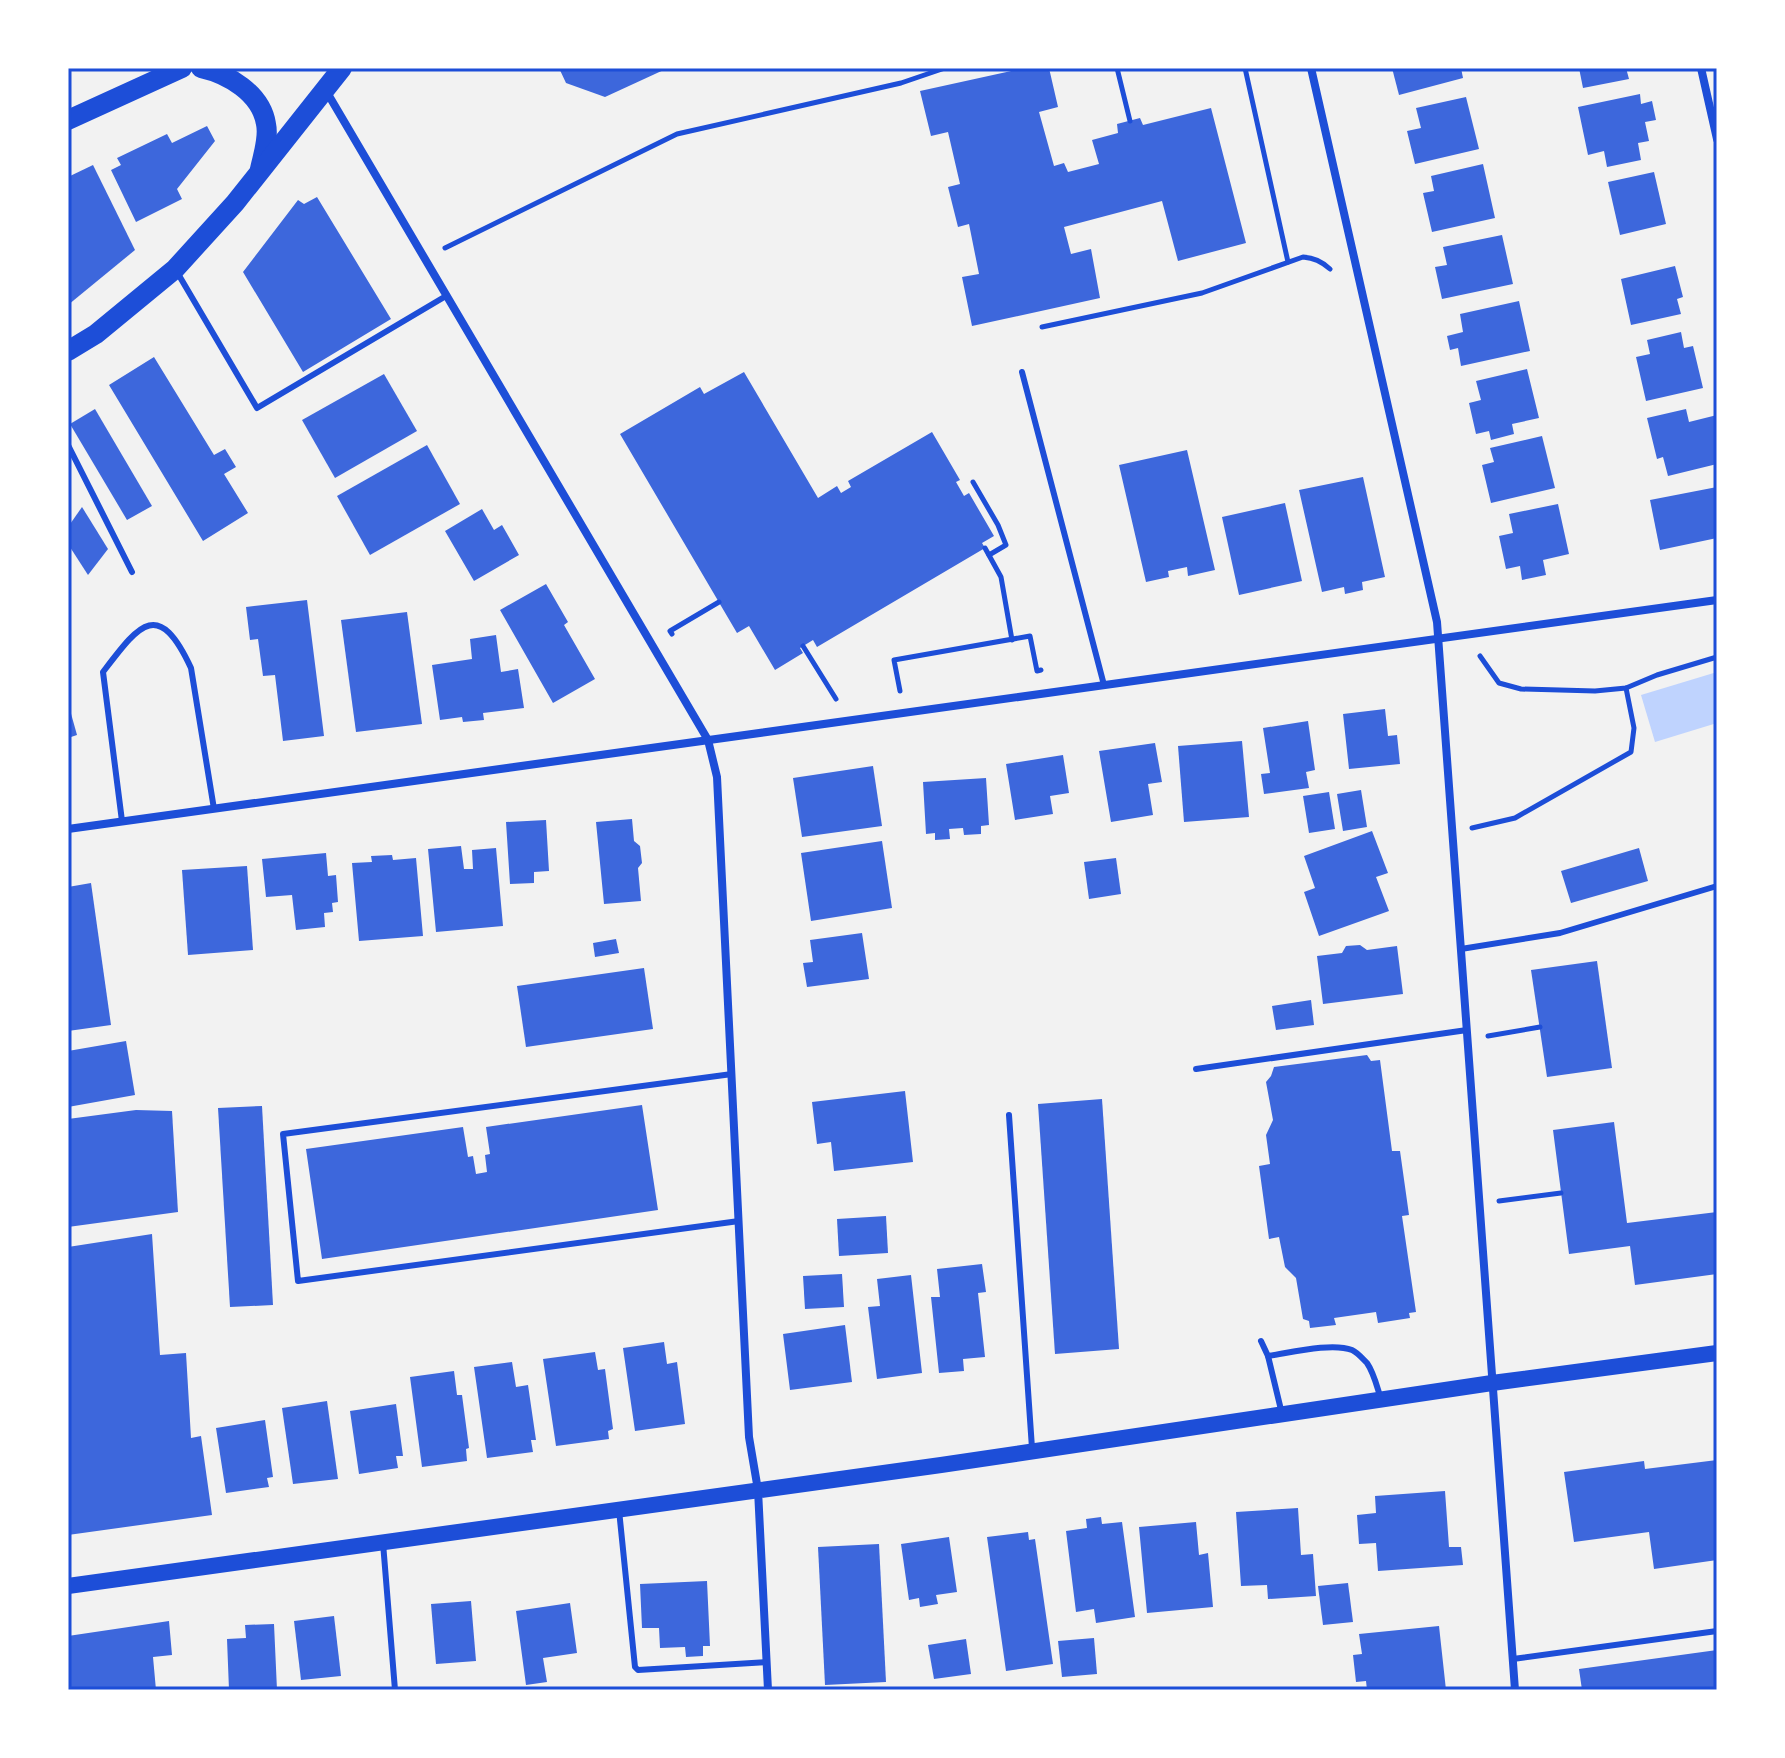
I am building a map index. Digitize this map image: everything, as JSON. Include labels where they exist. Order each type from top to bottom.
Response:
[{"type":"main road","points":[[68,120],[182,68]]},
{"type":"main road","points":[[201,68],[218,72],[236,82],[257,102],[264,114],[267,126],[260,173]]},
{"type":"main road","points":[[68,351],[96,334],[175,269],[260,173],[342,68]]},
{"type":"main road","points":[[68,1586],[1717,1353]]},
{"type":"street","points":[[1311,68],[1437,622],[1515,1690]]},
{"type":"street","points":[[1701,68],[1717,139]]},
{"type":"street","points":[[325,88],[708,740],[717,777],[749,1437],[758,1490],[768,1690]]},
{"type":"street","points":[[68,829],[1717,600]]},
{"type":"lane","points":[[175,269],[257,408],[446,296]]},
{"type":"lane","points":[[1022,372],[1104,685]]},
{"type":"lane","points":[[68,445],[132,572]]},
{"type":"lane","points":[[122,821],[103,672],[130,636],[154,624],[162,626],[173,637],[191,668],[214,809]]},
{"type":"lane","points":[[1461,949],[1560,933],[1717,886]]},
{"type":"lane","points":[[1196,1069],[1467,1035]]},
{"type":"lane","points":[[732,1074],[283,1134],[298,1281],[739,1221]]},
{"type":"lane","points":[[1009,1115],[1032,1452]]},
{"type":"lane","points":[[1261,1341],[1268,1356],[1282,1414]]},
{"type":"lane","points":[[1268,1356],[1324,1348],[1352,1350],[1367,1364],[1381,1399]]},
{"type":"lane","points":[[619,1510],[635,1667],[642,1671],[767,1662]]},
{"type":"lane","points":[[383,1543],[395,1690]]},
{"type":"lane","points":[[1513,1659],[1717,1631]]},
{"type":"path","points":[[425,258],[677,134],[901,83],[945,68]]},
{"type":"path","points":[[1117,68],[1130,121]]},
{"type":"path","points":[[1245,68],[1288,262]]},
{"type":"path","points":[[1042,327],[1202,293],[1303,257],[1314,258],[1330,269]]},
{"type":"path","points":[[973,482],[1006,545],[989,555]]},
{"type":"path","points":[[985,548],[1001,577],[1012,640]]},
{"type":"path","points":[[678,645],[670,631],[719,602]]},
{"type":"path","points":[[1468,634],[1499,683],[1521,689],[1595,691],[1626,688],[1717,657]]},
{"type":"path","points":[[888,693],[900,691],[894,660],[1030,636],[1037,671],[1097,660]]},
{"type":"path","points":[[803,646],[836,700],[849,698]]},
{"type":"path","points":[[1486,824],[1515,818],[1631,752],[1634,728],[1626,688]]},
{"type":"path","points":[[1467,1035],[1540,1027]]},
{"type":"path","points":[[1479,1204],[1561,1193]]},
{"type":"water","points":[[1717,672],[1717,723],[1655,742],[1641,695]]},
{"type":"building","points":[[559,68],[668,68],[605,97],[566,83]]},
{"type":"building","points":[[1025,68],[1049,68],[1058,107],[1039,112],[1054,166],[1064,163],[1068,172],[1099,164],[1092,140],[1118,133],[1117,124],[1140,118],[1143,125],[1211,108],[1246,243],[1178,261],[1162,201],[1064,227],[1071,254],[1091,249],[1100,298],[972,326],[962,277],[979,274],[969,224],[958,227],[948,187],[960,184],[948,132],[931,136],[920,91]]},
{"type":"building","points":[[1392,68],[1461,68],[1463,78],[1399,95]]},
{"type":"building","points":[[1579,68],[1626,68],[1629,79],[1583,88]]},
{"type":"building","points":[[1640,94],[1641,104],[1652,101],[1656,120],[1645,122],[1649,141],[1638,143],[1641,160],[1607,167],[1604,151],[1588,155],[1578,107]]},
{"type":"building","points":[[1466,97],[1479,149],[1415,164],[1407,131],[1421,128],[1416,108]]},
{"type":"building","points":[[207,126],[215,141],[177,189],[182,199],[136,222],[111,170],[121,165],[117,158],[167,134],[172,143]]},
{"type":"building","points":[[1483,164],[1495,218],[1432,232],[1423,193],[1434,191],[1431,176]]},
{"type":"building","points":[[93,165],[135,250],[68,305],[68,177]]},
{"type":"building","points":[[1654,172],[1666,224],[1620,235],[1608,182]]},
{"type":"building","points":[[317,197],[391,319],[303,372],[243,272],[298,200],[304,204]]},
{"type":"building","points":[[1502,235],[1513,284],[1442,299],[1435,267],[1447,265],[1443,247]]},
{"type":"building","points":[[1675,266],[1683,297],[1677,299],[1681,314],[1631,325],[1621,279]]},
{"type":"building","points":[[1519,301],[1530,351],[1461,366],[1458,348],[1450,350],[1447,336],[1463,332],[1460,314]]},
{"type":"building","points":[[1681,332],[1684,348],[1693,346],[1703,388],[1646,401],[1636,357],[1650,354],[1647,340]]},
{"type":"building","points":[[154,357],[214,455],[225,449],[236,467],[224,474],[248,513],[203,541],[109,385]]},
{"type":"building","points":[[1527,369],[1539,418],[1512,424],[1514,434],[1491,440],[1489,431],[1476,434],[1469,403],[1481,400],[1476,381]]},
{"type":"building","points":[[744,372],[818,498],[837,486],[841,493],[851,487],[848,481],[932,432],[960,480],[956,482],[964,496],[969,493],[994,536],[982,543],[985,548],[817,647],[813,640],[800,648],[803,653],[775,670],[749,626],[737,633],[620,434],[700,387],[704,394]]},
{"type":"building","points":[[384,374],[417,431],[335,478],[302,420]]},
{"type":"building","points":[[95,409],[152,506],[127,520],[70,424]]},
{"type":"building","points":[[1686,409],[1689,422],[1717,415],[1717,464],[1668,476],[1663,457],[1657,459],[1647,418]]},
{"type":"building","points":[[1542,436],[1555,488],[1491,503],[1482,465],[1494,462],[1490,448]]},
{"type":"building","points":[[427,445],[460,504],[370,555],[337,496]]},
{"type":"building","points":[[1187,450],[1215,570],[1188,576],[1187,567],[1168,571],[1169,577],[1146,582],[1119,465]]},
{"type":"building","points":[[1363,477],[1385,577],[1362,582],[1363,590],[1345,594],[1344,587],[1322,592],[1299,490]]},
{"type":"building","points":[[1717,487],[1717,538],[1660,550],[1650,500]]},
{"type":"building","points":[[1285,503],[1302,581],[1239,595],[1222,517]]},
{"type":"building","points":[[1558,504],[1569,554],[1543,560],[1546,575],[1522,580],[1520,566],[1506,569],[1499,536],[1513,533],[1509,514]]},
{"type":"building","points":[[82,507],[108,549],[88,575],[68,544],[68,527]]},
{"type":"building","points":[[482,509],[494,530],[502,525],[519,555],[474,581],[445,531]]},
{"type":"building","points":[[546,584],[568,622],[564,625],[595,679],[553,703],[500,610]]},
{"type":"building","points":[[307,600],[324,736],[283,741],[275,675],[263,676],[258,639],[250,640],[246,607]]},
{"type":"building","points":[[407,612],[422,724],[356,732],[341,620]]},
{"type":"building","points":[[496,635],[501,672],[518,669],[524,708],[483,713],[484,720],[463,722],[462,717],[440,720],[432,665],[472,659],[470,639]]},
{"type":"building","points":[[68,703],[77,735],[68,738]]},
{"type":"building","points":[[1385,709],[1388,736],[1397,735],[1400,764],[1349,769],[1343,714]]},
{"type":"building","points":[[1308,721],[1315,770],[1306,772],[1309,788],[1264,794],[1261,774],[1270,773],[1263,728]]},
{"type":"building","points":[[1242,741],[1249,817],[1184,822],[1178,746]]},
{"type":"building","points":[[1155,743],[1162,782],[1148,784],[1153,815],[1111,822],[1099,751]]},
{"type":"building","points":[[1063,755],[1069,793],[1050,796],[1053,814],[1015,820],[1006,764]]},
{"type":"building","points":[[873,766],[882,826],[802,837],[793,778]]},
{"type":"building","points":[[986,778],[989,825],[981,826],[981,834],[964,835],[963,828],[949,829],[950,839],[935,840],[935,833],[926,834],[923,782]]},
{"type":"building","points":[[1361,790],[1367,827],[1343,831],[1337,794]]},
{"type":"building","points":[[1329,792],[1335,829],[1309,833],[1303,796]]},
{"type":"building","points":[[632,819],[634,841],[640,846],[642,863],[638,868],[641,901],[604,904],[596,822]]},
{"type":"building","points":[[546,820],[549,871],[534,872],[534,883],[510,884],[506,822]]},
{"type":"building","points":[[1372,831],[1388,873],[1376,877],[1389,911],[1319,936],[1304,892],[1315,888],[1304,856]]},
{"type":"building","points":[[882,841],[892,908],[811,921],[801,853]]},
{"type":"building","points":[[461,846],[464,869],[473,869],[472,850],[496,848],[503,926],[436,932],[428,849]]},
{"type":"building","points":[[1639,848],[1648,881],[1571,903],[1561,871]]},
{"type":"building","points":[[326,853],[328,876],[336,875],[338,902],[332,903],[333,912],[324,913],[325,927],[296,930],[292,895],[266,897],[262,859]]},
{"type":"building","points":[[392,855],[393,860],[416,858],[423,936],[359,941],[352,863],[372,862],[371,856]]},
{"type":"building","points":[[1116,858],[1121,894],[1089,899],[1084,862]]},
{"type":"building","points":[[247,866],[253,950],[188,955],[182,870]]},
{"type":"building","points":[[91,883],[111,1025],[68,1031],[68,887]]},
{"type":"building","points":[[862,933],[869,979],[807,987],[803,963],[813,962],[810,940]]},
{"type":"building","points":[[616,939],[619,953],[595,957],[593,943]]},
{"type":"building","points":[[1360,945],[1367,950],[1397,946],[1403,994],[1323,1004],[1317,956],[1342,953],[1346,946]]},
{"type":"building","points":[[1597,961],[1612,1068],[1547,1077],[1531,970]]},
{"type":"building","points":[[644,968],[653,1029],[526,1047],[517,986]]},
{"type":"building","points":[[1311,1000],[1314,1025],[1276,1030],[1272,1006]]},
{"type":"building","points":[[126,1041],[135,1095],[68,1107],[68,1051]]},
{"type":"building","points":[[1367,1055],[1371,1061],[1380,1060],[1392,1151],[1400,1151],[1409,1215],[1402,1216],[1416,1312],[1409,1313],[1410,1318],[1378,1323],[1376,1312],[1334,1318],[1336,1325],[1310,1328],[1309,1321],[1303,1319],[1296,1278],[1285,1267],[1279,1237],[1269,1239],[1259,1166],[1270,1164],[1266,1135],[1273,1120],[1266,1082],[1274,1067]]},
{"type":"building","points":[[905,1091],[913,1162],[834,1171],[831,1142],[817,1144],[812,1102]]},
{"type":"building","points":[[1102,1099],[1119,1349],[1055,1354],[1038,1104]]},
{"type":"building","points":[[642,1105],[658,1210],[322,1259],[306,1149],[463,1127],[468,1157],[473,1156],[476,1174],[487,1172],[485,1155],[490,1154],[486,1127]]},
{"type":"building","points":[[262,1106],[273,1305],[230,1307],[218,1108]]},
{"type":"building","points":[[136,1110],[172,1111],[178,1212],[68,1227],[68,1119]]},
{"type":"building","points":[[1614,1122],[1627,1223],[1717,1212],[1717,1274],[1635,1285],[1630,1246],[1569,1254],[1553,1130]]},
{"type":"building","points":[[886,1216],[888,1253],[839,1256],[837,1219]]},
{"type":"building","points":[[152,1234],[160,1355],[186,1353],[191,1438],[201,1436],[212,1515],[68,1535],[68,1247]]},
{"type":"building","points":[[982,1264],[986,1292],[978,1293],[985,1357],[963,1359],[964,1371],[939,1373],[931,1297],[940,1297],[937,1269]]},
{"type":"building","points":[[842,1274],[844,1307],[805,1309],[803,1276]]},
{"type":"building","points":[[911,1275],[922,1373],[877,1379],[868,1307],[880,1306],[877,1279]]},
{"type":"building","points":[[845,1325],[852,1382],[790,1390],[783,1334]]},
{"type":"building","points":[[664,1342],[667,1364],[677,1362],[685,1424],[635,1431],[623,1348]]},
{"type":"building","points":[[595,1352],[598,1370],[605,1369],[613,1429],[608,1431],[609,1439],[556,1446],[543,1359]]},
{"type":"building","points":[[512,1362],[516,1387],[528,1385],[536,1440],[531,1440],[533,1452],[487,1458],[474,1367]]},
{"type":"building","points":[[454,1371],[457,1395],[462,1395],[469,1448],[466,1449],[467,1461],[422,1467],[410,1377]]},
{"type":"building","points":[[327,1401],[338,1479],[293,1484],[282,1408]]},
{"type":"building","points":[[396,1404],[403,1456],[396,1456],[398,1468],[359,1474],[350,1411]]},
{"type":"building","points":[[265,1420],[273,1477],[267,1478],[269,1487],[226,1493],[216,1428]]},
{"type":"building","points":[[1717,1460],[1717,1560],[1654,1569],[1649,1532],[1574,1542],[1564,1472],[1644,1461],[1645,1469]]},
{"type":"building","points":[[1445,1491],[1449,1547],[1461,1547],[1463,1565],[1378,1571],[1376,1543],[1359,1544],[1357,1515],[1376,1513],[1375,1496]]},
{"type":"building","points":[[1298,1508],[1301,1555],[1313,1554],[1316,1596],[1268,1599],[1267,1585],[1241,1586],[1236,1512]]},
{"type":"building","points":[[1101,1517],[1102,1524],[1122,1522],[1135,1617],[1096,1623],[1094,1609],[1076,1612],[1066,1531],[1087,1528],[1086,1519]]},
{"type":"building","points":[[1196,1522],[1199,1555],[1208,1553],[1213,1607],[1147,1613],[1139,1527]]},
{"type":"building","points":[[1028,1532],[1029,1540],[1035,1539],[1053,1664],[1006,1671],[987,1537]]},
{"type":"building","points":[[949,1537],[957,1592],[936,1595],[938,1604],[920,1607],[919,1598],[909,1600],[901,1544]]},
{"type":"building","points":[[879,1544],[886,1682],[825,1685],[818,1547]]},
{"type":"building","points":[[707,1581],[710,1646],[703,1646],[703,1656],[686,1657],[685,1647],[660,1648],[659,1628],[642,1628],[640,1584]]},
{"type":"building","points":[[1348,1583],[1353,1622],[1323,1625],[1318,1586]]},
{"type":"building","points":[[471,1601],[476,1661],[436,1664],[431,1604]]},
{"type":"building","points":[[570,1603],[577,1653],[543,1658],[547,1682],[526,1685],[516,1611]]},
{"type":"building","points":[[334,1616],[341,1676],[301,1680],[294,1621]]},
{"type":"building","points":[[169,1621],[172,1655],[153,1657],[156,1690],[68,1690],[68,1636]]},
{"type":"building","points":[[274,1624],[277,1690],[229,1690],[227,1639],[246,1638],[245,1625]]},
{"type":"building","points":[[1439,1626],[1446,1690],[1367,1690],[1366,1681],[1356,1682],[1353,1655],[1362,1654],[1359,1634]]},
{"type":"building","points":[[1094,1638],[1097,1674],[1062,1677],[1058,1641]]},
{"type":"building","points":[[966,1639],[971,1674],[934,1679],[928,1645]]},
{"type":"building","points":[[1717,1650],[1717,1690],[1582,1690],[1579,1669]]}]
